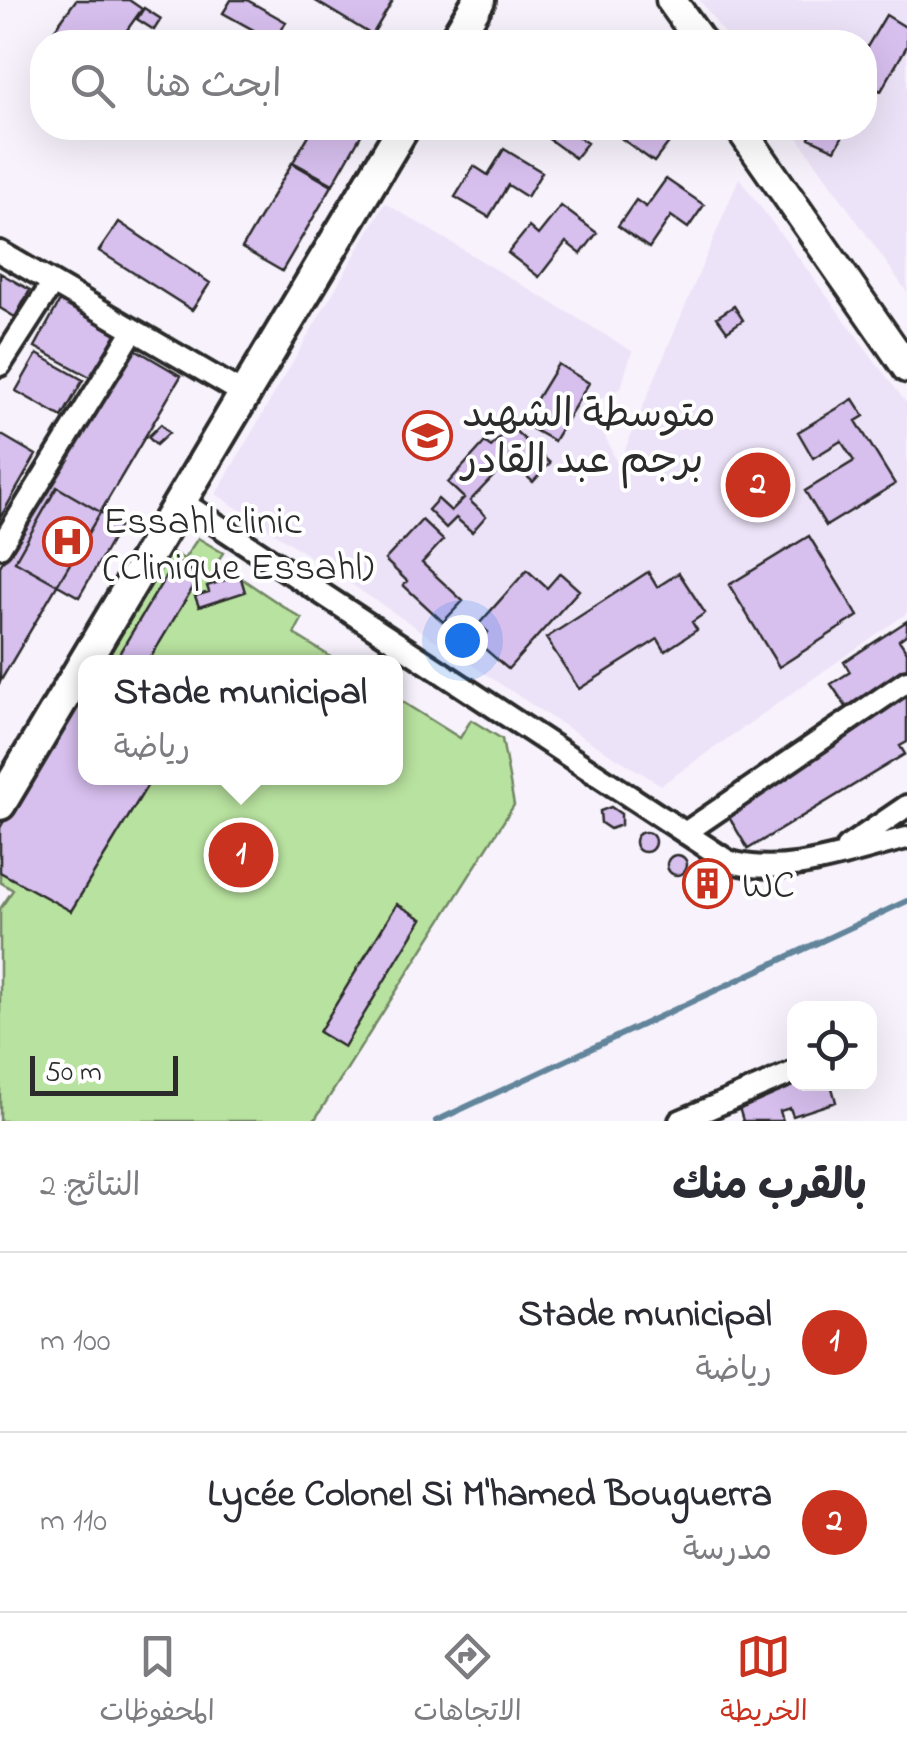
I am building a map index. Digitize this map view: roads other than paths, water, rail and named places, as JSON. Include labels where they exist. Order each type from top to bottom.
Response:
[{"type":"main road","points":[[461,30],[479,0]]},
{"type":"main road","points":[[89,655],[396,140]]},
{"type":"main road","points":[[0,804],[78,673]]},
{"type":"street","points":[[652,0],[673,30]]},
{"type":"street","points":[[671,0],[692,30]]},
{"type":"street","points":[[748,140],[907,368]]},
{"type":"street","points":[[768,140],[907,338]]},
{"type":"street","points":[[0,252],[244,394]]},
{"type":"street","points":[[0,365],[52,284]]},
{"type":"street","points":[[0,547],[133,331]]},
{"type":"street","points":[[181,501],[728,861],[749,868],[907,838]]},
{"type":"street","points":[[685,833],[907,681]]},
{"type":"street","points":[[838,854],[907,806]]},
{"type":"street","points":[[680,1121],[711,1114],[787,1076]]},
{"type":"waterway","points":[[436,1121],[907,901]]},
{"type":"place","name":"متوسطة الشهيد برجم عبد القادر","points":[[427,435]]},
{"type":"place","name":"Lycée Colonel Si M'hamed Bouguerra","points":[[758,485]]},
{"type":"place","name":"Essahl clinic (Clinique Essahl)","points":[[68,542]]},
{"type":"place","name":"Stade municipal","points":[[241,855]]},
{"type":"place","name":"WC","points":[[707,883]]}]
